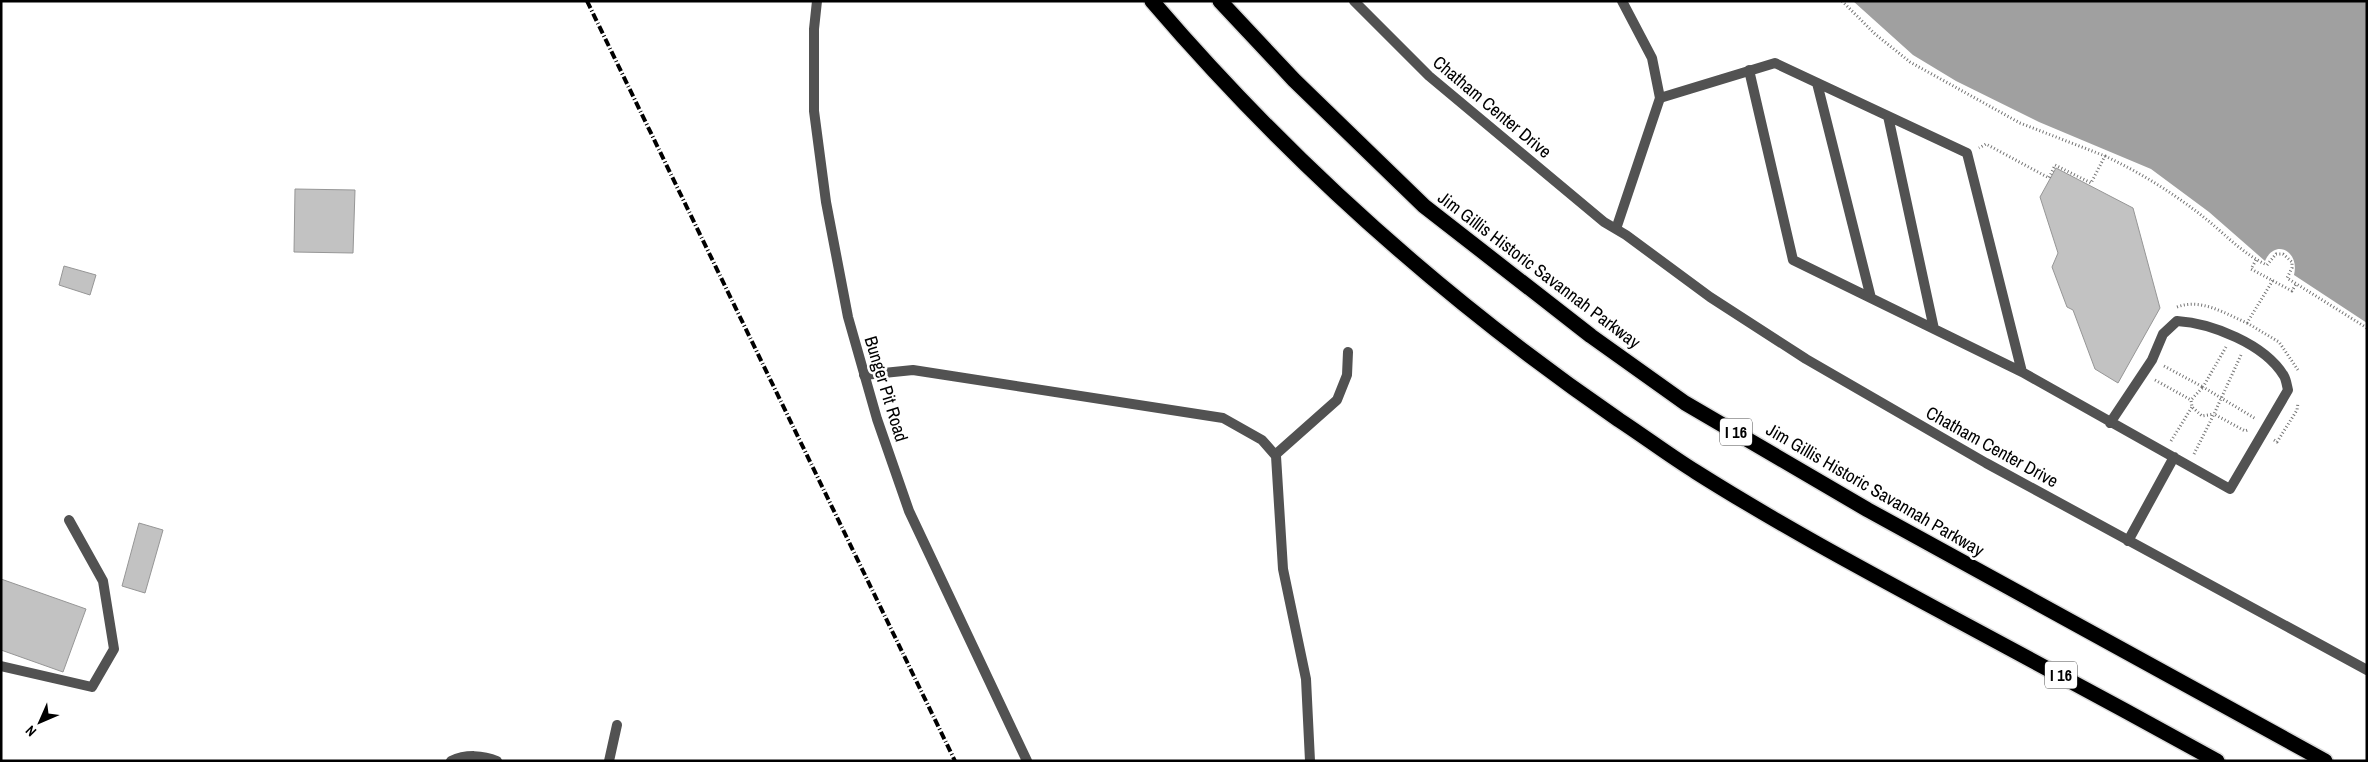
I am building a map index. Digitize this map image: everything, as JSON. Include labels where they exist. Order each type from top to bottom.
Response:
[{"type":"highway","name":"I 16","points":[[1152,1],[1261,120],[1330,190],[1492,327],[1586,398],[1695,472],[1814,541],[2217,761]]},
{"type":"highway","name":"Jim Gillis Historic Savannah Parkway","points":[[1220,1],[1294,80],[1424,206],[1591,336],[1686,403],[1868,510],[2325,761]]},
{"type":"street","name":"Bunger Pit Road","points":[[817,1],[814,29],[814,111],[816,130],[826,202],[848,317],[864,375],[909,511],[1027,761]]},
{"type":"street","name":"Chatham Center Drive","points":[[1354,1],[1429,76],[1604,222],[1710,297],[1806,359],[1986,463],[2367,670]]},
{"type":"street","points":[[1616,229],[1660,98],[1652,58],[1622,1]]},
{"type":"street","points":[[1660,98],[1775,63],[1967,153],[2022,372]]},
{"type":"street","points":[[1749,70],[1793,260],[2022,372],[2110,423],[2230,489],[2288,390],[2285,376],[2262,352],[2197,322],[2177,321],[2163,334],[2152,360],[2110,423]]},
{"type":"street","points":[[1817,82],[1871,298]]},
{"type":"street","points":[[1888,116],[1934,329]]},
{"type":"street","points":[[1275,455],[1337,400],[1347,375],[1348,352]]},
{"type":"street","points":[[864,375],[913,370],[922,371],[1223,418],[1262,440],[1275,455],[1283,569],[1306,679],[1310,761]]},
{"type":"street","points":[[2128,540],[2169,455]]},
{"type":"street","points":[[1,666],[92,687],[114,649],[103,581],[69,520]]},
{"type":"street","points":[[609,761],[617,726]]},
{"type":"street","points":[[451,761],[458,758],[485,755],[497,761]]},
{"type":"path","points":[[1842,1],[1875,34],[1918,66],[2020,123],[2106,156],[2145,176],[2205,218],[2256,260],[2267,265],[2276,254],[2283,254],[2292,262],[2288,278],[2367,328]]},
{"type":"path","points":[[1967,153],[1986,144],[2049,178],[2054,165],[2091,183],[2106,156]]},
{"type":"path","points":[[2256,260],[2252,268],[2292,291],[2296,284]]},
{"type":"path","points":[[2246,323],[2273,280]]},
{"type":"path","points":[[2174,307],[2188,303],[2206,305],[2256,328],[2279,342],[2297,367],[2299,375]]},
{"type":"path","points":[[2191,400],[2203,387],[2240,320]]},
{"type":"path","points":[[2188,466],[2246,344],[2256,328]]},
{"type":"path","points":[[2152,360],[2222,397],[2265,430],[2277,442],[2297,410],[2298,401]]},
{"type":"path","points":[[2143,373],[2191,400]]},
{"type":"path","points":[[2169,455],[2192,407],[2191,400]]},
{"type":"path","points":[[2192,407],[2202,416],[2214,414],[2245,432],[2254,428],[2281,435]]},
{"type":"shaded area","points":[[1853,1],[2367,1],[2367,323],[2294,275],[2293,259],[2286,250],[2275,250],[2269,254],[2265,261],[2209,212],[2151,169],[2039,122],[1956,81],[1913,55]]},
{"type":"building","points":[[2056,168],[2133,208],[2160,308],[2118,383],[2095,369],[2073,310],[2067,307],[2052,267],[2058,253],[2040,197]]},
{"type":"building","points":[[295,189],[355,190],[353,253],[294,252]]},
{"type":"building","points":[[64,266],[96,275],[90,295],[59,285]]},
{"type":"building","points":[[139,523],[163,530],[145,593],[122,586]]},
{"type":"building","points":[[1,579],[86,609],[63,672],[1,650]]},
{"type":"railway","points":[[587,1],[955,761]]}]
